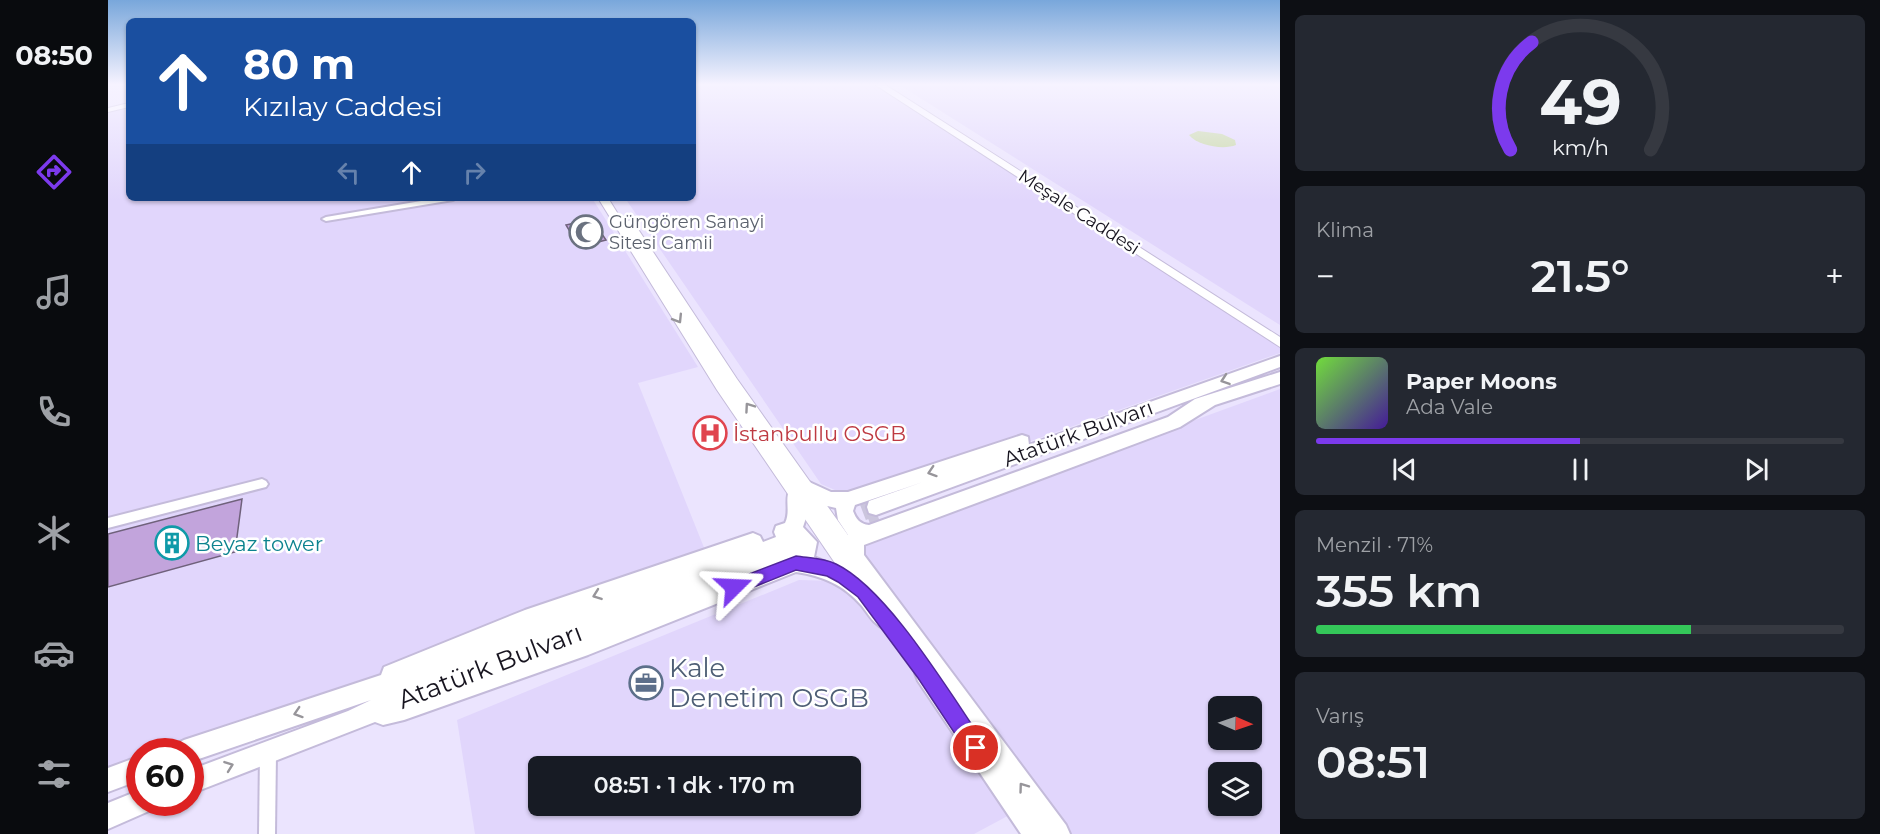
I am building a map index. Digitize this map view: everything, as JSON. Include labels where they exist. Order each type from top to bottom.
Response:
[{"type":"main road","name":"Atatürk Bulvarı","points":[[875,520],[1168,400],[1280,361]]},
{"type":"main road","points":[[848,500],[844,512],[848,523],[857,531],[875,520],[1174,422],[1210,400],[1280,378]]},
{"type":"main road","points":[[204,777],[353,721],[404,710],[567,652],[790,547],[800,510],[802,491],[829,500],[848,500],[1121,409],[1168,400]]},
{"type":"main road","points":[[875,520],[855,540],[854,557],[1057,834]]},
{"type":"main road","points":[[790,547],[830,569],[864,592],[925,672],[1036,834]]},
{"type":"main road","name":"Atatürk Bulvarı","points":[[204,745],[353,694],[418,676],[790,547]]},
{"type":"main road","points":[[108,780],[126,773]]},
{"type":"main road","points":[[108,816],[126,808]]},
{"type":"street","name":"Meşale Caddesi","points":[[939,123],[1280,342]]},
{"type":"street","name":"Meşale Caddesi","points":[[949,123],[1280,333]]},
{"type":"street","points":[[326,219],[435,201]]},
{"type":"street","points":[[605,201],[692,346],[854,557]]},
{"type":"street","points":[[614,201],[802,491],[864,592]]},
{"type":"street","points":[[108,523],[262,484]]},
{"type":"street","points":[[267,834],[268,753]]},
{"type":"shaded area","points":[[108,123],[126,123],[126,201],[594,201],[698,367],[638,383],[709,560],[204,739],[126,738],[126,767],[108,773]]},
{"type":"shaded area","points":[[696,123],[933,123],[1280,347],[1280,353],[872,497],[849,496],[821,484],[627,201],[696,201]]},
{"type":"shaded area","points":[[960,123],[1280,123],[1280,325]]},
{"type":"shaded area","points":[[1280,389],[1280,834],[1068,834],[865,558],[861,547],[866,540]]},
{"type":"shaded area","points":[[799,580],[834,581],[865,590],[1015,812],[974,834],[475,834],[457,720]]},
{"type":"green space","points":[[1198,131],[1222,134],[1235,140],[1236,145],[1211,146],[1198,142],[1189,135]]},
{"type":"building","name":"Güngören Sanayi Sitesi Camii","points":[[592,219],[606,240],[579,247],[566,225]]},
{"type":"building","name":"Beyaz tower","points":[[242,499],[235,552],[108,587],[108,534]]},
{"type":"tunnel","points":[[790,540],[876,507]]},
{"type":"tunnel","points":[[797,551],[879,519]]},
{"type":"place","name":"Güngören Sanayi Sitesi Camii","points":[[586,232]]},
{"type":"place","name":"İstanbullu OSGB","points":[[710,433]]},
{"type":"place","name":"Beyaz tower","points":[[172,543]]},
{"type":"place","name":"Kale Denetim OSGB","points":[[646,683]]},
{"type":"route","points":[[734,587],[796,563],[830,569],[844,577],[864,592],[925,672],[976,748]]}]
